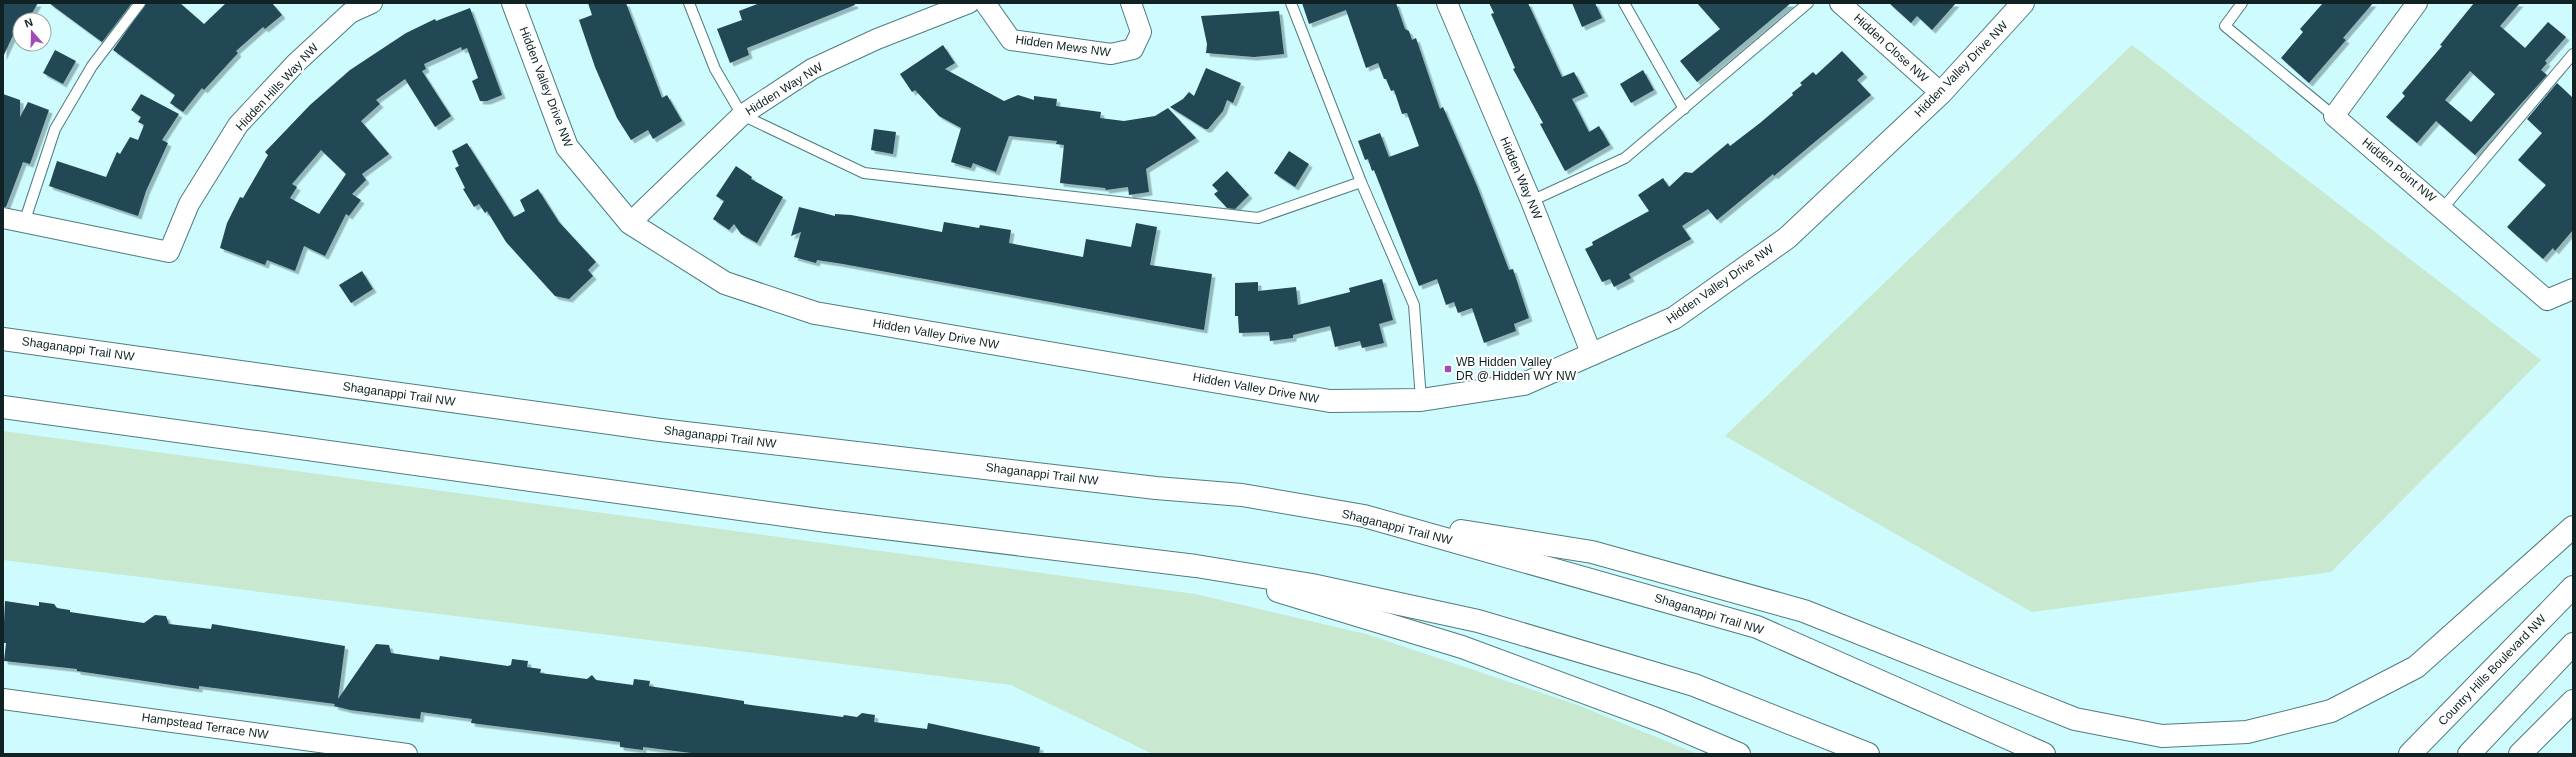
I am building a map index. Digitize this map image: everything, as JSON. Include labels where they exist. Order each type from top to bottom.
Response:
[{"type":"main road","name":"Hidden Valley Drive NW","points":[[514,3],[567,147],[630,223],[725,283],[815,314],[1330,401],[1420,400],[1524,384],[1674,318],[1787,238],[1941,93],[2023,3]]},
{"type":"main road","name":"Shaganappi Trail NW","points":[[3,339],[660,430],[1156,488],[1242,495],[1364,516],[1757,627],[2044,754]]},
{"type":"main road","points":[[3,407],[827,521],[1196,566],[1312,585],[1478,622],[1694,685],[1868,754]]},
{"type":"main road","points":[[1364,516],[1592,552],[1804,611],[2075,718],[2162,736],[2247,732],[2330,711],[2416,667],[2573,527]]},
{"type":"main road","points":[[1196,566],[1462,647],[1659,720],[1739,754]]},
{"type":"main road","name":"Country Hills Boulevard NW","points":[[2410,754],[2573,587]]},
{"type":"main road","points":[[2469,754],[2573,644]]},
{"type":"main road","points":[[2520,754],[2573,701]]},
{"type":"street","name":"Hidden Hills Way NW","points":[[3,218],[169,252],[189,204],[238,125],[348,8],[372,3]]},
{"type":"street","name":"Hidden Way NW","points":[[630,223],[742,115],[812,69],[877,39],[969,3]]},
{"type":"street","name":"Hidden Mews NW","points":[[985,3],[1011,40],[1111,54],[1133,49],[1141,32],[1131,3]]},
{"type":"street","name":"Hidden Way NW","points":[[1447,3],[1531,201],[1592,355]]},
{"type":"street","name":"Hidden Close NW","points":[[1840,3],[1941,93]]},
{"type":"street","points":[[2334,116],[2417,3]]},
{"type":"street","name":"Hidden Point NW","points":[[2334,116],[2443,208],[2547,300],[2573,289]]},
{"type":"street","name":"Hampstead Terrace NW","points":[[3,699],[407,754]]},
{"type":"lane","points":[[24,223],[55,129],[92,66],[140,3]]},
{"type":"lane","points":[[689,3],[715,69],[742,115],[864,173],[1258,218],[1361,182]]},
{"type":"lane","points":[[1291,3],[1361,182],[1414,305],[1420,400]]},
{"type":"lane","points":[[1624,3],[1684,109]]},
{"type":"lane","points":[[1531,201],[1625,158],[1808,3]]},
{"type":"lane","points":[[2242,3],[2225,26],[2334,116]]},
{"type":"lane","points":[[2443,208],[2573,54]]},
{"type":"green space","points":[[2132,45],[2541,360],[2331,572],[2032,612],[1725,436]]},
{"type":"green space","points":[[3,431],[1195,594],[1366,634],[1575,704],[1698,754],[1153,754],[1011,685],[3,560]]},
{"type":"building","points":[[3,3],[38,3],[33,12],[12,12],[12,37],[3,57]]},
{"type":"building","points":[[49,3],[132,3],[102,42]]},
{"type":"building","points":[[146,3],[180,3],[204,24],[226,3],[272,3],[282,15],[265,29],[263,27],[236,51],[238,53],[204,90],[202,88],[183,112],[170,103],[175,95],[113,50]]},
{"type":"building","points":[[588,3],[626,3],[662,98],[667,95],[682,121],[653,139],[648,130],[631,140],[617,118],[595,67],[579,20],[592,15]]},
{"type":"building","points":[[760,3],[854,3],[855,5],[747,48],[749,55],[730,63],[717,29],[742,20],[739,11]]},
{"type":"building","points":[[1302,3],[1396,3],[1405,29],[1409,31],[1412,40],[1416,38],[1440,109],[1443,107],[1477,186],[1509,270],[1513,269],[1529,318],[1514,324],[1516,331],[1484,343],[1472,308],[1458,313],[1454,302],[1446,305],[1437,279],[1419,286],[1374,170],[1372,171],[1368,159],[1365,160],[1358,141],[1380,133],[1389,157],[1419,146],[1407,113],[1402,114],[1394,90],[1391,91],[1386,79],[1384,79],[1378,63],[1366,68],[1346,10],[1309,24]]},
{"type":"building","points":[[1489,3],[1528,3],[1562,77],[1574,72],[1585,93],[1572,99],[1589,132],[1599,126],[1610,145],[1565,171],[1540,124],[1543,123],[1513,69],[1515,68],[1491,14],[1494,13]]},
{"type":"building","points":[[1572,3],[1595,3],[1602,18],[1582,27]]},
{"type":"building","points":[[1697,3],[1791,3],[1697,82],[1680,61],[1720,29]]},
{"type":"building","points":[[1889,3],[1956,3],[1932,30],[1917,16],[1911,23]]},
{"type":"building","points":[[2323,3],[2373,3],[2343,38],[2346,40],[2309,83],[2281,58],[2303,32],[2300,29]]},
{"type":"building","points":[[2474,3],[2520,3],[2500,26],[2525,48],[2548,22],[2566,37],[2545,61],[2547,63],[2541,70],[2547,75],[2475,155],[2436,121],[2417,143],[2386,117],[2405,96],[2402,93],[2442,46],[2440,45]],"holes":[[[2470,71],[2495,94],[2471,122],[2445,100]]]},
{"type":"building","points":[[470,8],[502,95],[487,101],[480,101],[472,81],[478,78],[467,48],[462,50],[461,47],[424,64],[426,69],[422,71],[451,116],[435,127],[405,79],[376,100],[380,104],[361,121],[389,154],[362,174],[366,180],[352,194],[361,200],[349,216],[346,214],[325,256],[304,246],[295,271],[267,260],[265,265],[220,248],[227,223],[240,197],[243,198],[268,155],[265,152],[310,105],[350,70],[406,33],[435,19],[436,21]],"holes":[[[321,150],[346,174],[319,214],[290,198],[297,187],[292,184]]]},
{"type":"building","points":[[1279,11],[1284,54],[1254,57],[1206,53],[1207,44],[1201,16]]},
{"type":"building","points":[[943,45],[955,63],[945,69],[1004,101],[1018,95],[1034,100],[1034,96],[1057,99],[1056,106],[1101,112],[1100,118],[1124,121],[1155,116],[1168,108],[1196,138],[1146,169],[1149,192],[1129,195],[1128,187],[1106,190],[1105,188],[1060,183],[1064,145],[1056,144],[1057,141],[1009,136],[996,172],[973,163],[971,168],[951,162],[961,128],[939,116],[915,90],[912,92],[900,74]]},
{"type":"building","points":[[55,50],[76,61],[63,84],[43,73]]},
{"type":"building","points":[[1842,51],[1864,74],[1857,80],[1871,95],[1774,176],[1773,174],[1717,220],[1708,209],[1682,226],[1691,239],[1629,274],[1631,278],[1614,287],[1610,279],[1602,282],[1585,249],[1593,245],[1592,242],[1649,211],[1638,195],[1663,178],[1669,187],[1685,172],[1692,173],[1728,143],[1730,146],[1760,123],[1793,95],[1792,93],[1802,85],[1800,83],[1813,72],[1816,75]]},
{"type":"building","points":[[1206,68],[1241,83],[1233,103],[1227,100],[1223,111],[1208,129],[1205,129],[1170,107],[1183,99],[1189,92],[1194,96]]},
{"type":"building","points":[[1643,70],[1654,90],[1631,103],[1620,84]]},
{"type":"building","points":[[2557,83],[2573,98],[2573,230],[2555,251],[2553,248],[2543,259],[2507,227],[2546,185],[2518,160],[2542,133],[2527,119]]},
{"type":"building","points":[[3,94],[20,100],[20,117],[28,102],[49,110],[30,164],[23,162],[6,207],[3,207]]},
{"type":"building","points":[[141,94],[179,114],[162,140],[168,143],[146,191],[138,216],[49,186],[57,161],[106,177],[117,152],[120,154],[130,137],[138,140],[144,125],[138,122],[141,117],[131,110]]},
{"type":"building","points":[[874,129],[896,132],[893,154],[871,150]]},
{"type":"building","points":[[467,143],[514,217],[525,211],[520,200],[538,189],[559,222],[596,262],[588,270],[593,276],[569,299],[555,296],[506,242],[487,211],[485,213],[479,204],[474,207],[463,189],[465,188],[455,168],[459,166],[452,151]]},
{"type":"building","points":[[1289,151],[1309,164],[1295,187],[1274,173]]},
{"type":"building","points":[[736,166],[752,177],[751,179],[783,197],[757,243],[741,234],[734,224],[729,230],[713,219],[724,201],[716,196]]},
{"type":"building","points":[[1227,171],[1249,195],[1235,209],[1227,208],[1214,194],[1218,191],[1212,185]]},
{"type":"building","points":[[799,207],[835,216],[835,214],[851,215],[942,232],[944,222],[979,228],[980,225],[1011,230],[1009,243],[1083,257],[1086,239],[1131,247],[1136,223],[1157,227],[1150,265],[1212,274],[1204,330],[843,264],[817,260],[816,263],[794,257],[801,232],[791,236]]},
{"type":"building","points":[[362,271],[373,289],[351,303],[339,285]]},
{"type":"building","points":[[1382,279],[1393,320],[1379,324],[1384,343],[1362,348],[1360,341],[1335,347],[1330,326],[1293,335],[1293,338],[1270,341],[1269,332],[1239,333],[1238,316],[1235,316],[1235,283],[1258,282],[1258,291],[1296,287],[1298,305],[1350,292],[1349,288]]},
{"type":"building","points":[[5,601],[39,606],[39,602],[54,604],[57,608],[70,610],[70,612],[144,623],[155,615],[166,616],[169,624],[211,629],[212,624],[345,646],[338,699],[376,644],[389,645],[391,653],[439,660],[440,656],[508,666],[511,665],[512,659],[528,661],[527,667],[541,669],[540,673],[587,679],[592,675],[596,680],[633,685],[634,679],[650,681],[649,686],[744,701],[744,704],[843,717],[844,715],[857,717],[862,713],[875,715],[874,722],[927,729],[928,723],[1040,747],[1039,754],[699,754],[643,747],[643,750],[620,747],[620,742],[471,723],[472,719],[421,712],[420,719],[350,710],[334,706],[335,704],[199,686],[199,689],[77,671],[77,669],[4,661],[6,643],[3,643]]},
{"type":"place","name":"WB Hidden Valley DR @ Hidden WY NW","points":[[1448,369]]}]
